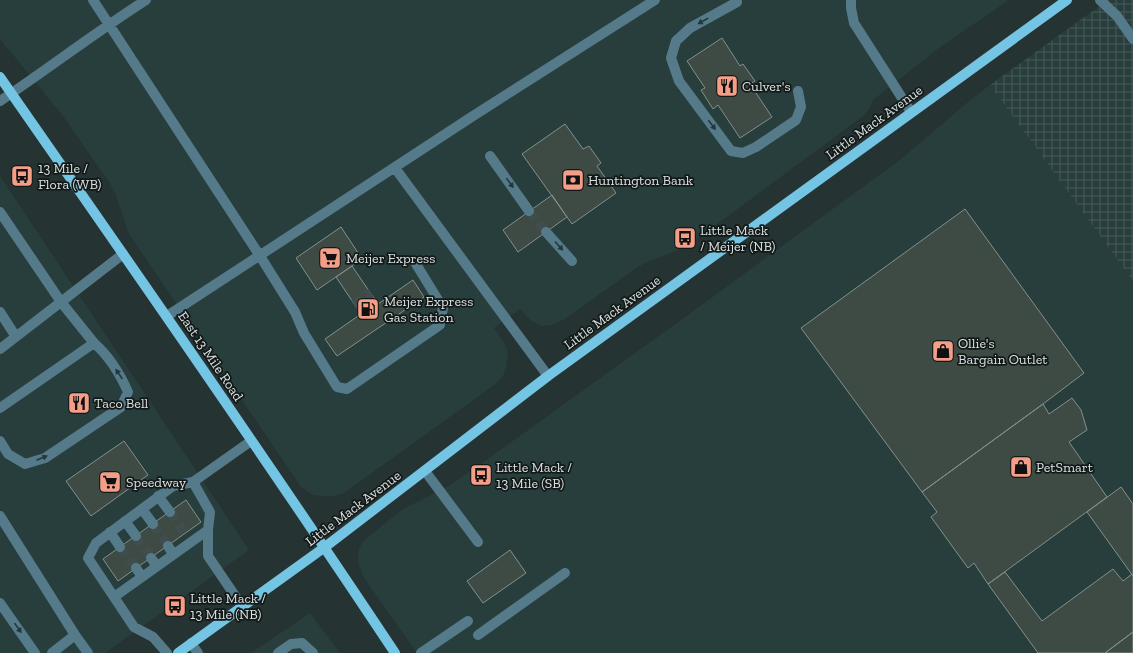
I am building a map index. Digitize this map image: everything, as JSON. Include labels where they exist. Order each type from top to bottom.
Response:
[{"type":"main road","name":"Little Mack Avenue","points":[[178,653],[325,547],[548,376],[1066,0]]},
{"type":"main road","name":"East 13 Mile Road","points":[[0,76],[325,547],[394,653]]},
{"type":"street","points":[[93,0],[260,256],[295,312],[304,333],[336,387],[348,390],[440,326],[443,308],[416,264]]},
{"type":"street","points":[[0,101],[108,24],[146,0]]},
{"type":"street","points":[[167,316],[473,116],[655,0]]},
{"type":"street","points":[[851,0],[854,23],[911,112]]},
{"type":"street","points":[[1100,0],[1117,16],[1133,39]]},
{"type":"street","points":[[737,2],[690,28],[676,41],[671,58],[679,81],[732,151],[743,153],[756,147],[796,120],[801,107],[798,91]]},
{"type":"street","points":[[490,156],[529,211]]},
{"type":"street","points":[[395,168],[548,376]]},
{"type":"street","points":[[0,212],[60,302],[101,350],[122,378],[128,392],[121,407],[45,458],[25,464],[8,454],[0,441]]},
{"type":"street","points":[[546,232],[572,261]]},
{"type":"street","points":[[0,350],[123,254]]},
{"type":"street","points":[[0,312],[16,337]]},
{"type":"street","points":[[0,408],[94,343]]},
{"type":"street","points":[[167,653],[153,637],[134,627],[88,558],[96,543],[158,496],[173,486],[193,482],[252,441]]},
{"type":"street","points":[[426,471],[478,542]]},
{"type":"street","points":[[193,482],[210,512],[208,556],[242,606]]},
{"type":"street","points":[[158,496],[170,512]]},
{"type":"street","points":[[142,509],[152,524]]},
{"type":"street","points":[[0,516],[75,635],[88,653]]},
{"type":"street","points":[[125,521],[136,536]]},
{"type":"street","points":[[114,597],[139,573],[188,537],[208,530]]},
{"type":"street","points":[[110,532],[120,547]]},
{"type":"street","points":[[478,635],[565,573]]},
{"type":"street","points":[[0,603],[35,653]]},
{"type":"street","points":[[421,653],[468,622]]},
{"type":"street","points":[[52,653],[75,635]]},
{"type":"street","points":[[191,643],[198,653]]},
{"type":"street","points":[[278,653],[291,644],[302,643],[313,653]]},
{"type":"shaded area","points":[[0,0],[1009,0],[939,48],[873,100],[869,109],[862,117],[686,247],[645,263],[565,319],[552,325],[542,326],[531,321],[520,309],[494,328],[505,344],[508,353],[503,376],[497,383],[344,493],[334,496],[321,496],[313,495],[301,487],[129,234],[116,195],[109,182],[63,116],[0,39]]},
{"type":"shaded area","points":[[1108,0],[1133,0],[1133,281],[990,85]]},
{"type":"shaded area","points":[[990,85],[1133,281],[1133,653],[417,653],[364,578],[359,566],[358,558],[359,549],[363,541],[403,509],[450,485],[471,471],[692,312],[901,159]]},
{"type":"shaded area","points":[[0,176],[249,550],[105,653],[0,653]]},
{"type":"shaded area","points":[[310,613],[340,653],[251,653]]},
{"type":"building","name":"Culver's","points":[[722,38],[740,66],[743,64],[755,81],[750,84],[772,117],[740,138],[718,105],[713,109],[701,90],[705,88],[687,61]]},
{"type":"building","name":"Huntington Bank","points":[[565,124],[583,149],[589,146],[601,163],[597,166],[616,193],[572,224],[522,154]]},
{"type":"building","points":[[552,195],[567,217],[518,252],[503,230]]},
{"type":"building","name":"Ollie's Bargain Outlet","points":[[965,209],[1084,373],[922,492],[801,328]]},
{"type":"building","points":[[341,227],[362,259],[317,290],[296,258]]},
{"type":"building","points":[[352,266],[378,304],[413,280],[424,297],[337,356],[325,339],[361,314],[336,277]]},
{"type":"building","name":"PetSmart","points":[[1072,398],[1081,410],[1087,430],[1069,442],[1107,497],[988,584],[974,563],[968,568],[931,517],[937,512],[922,492],[1043,404],[1049,414]]},
{"type":"building","points":[[124,441],[148,475],[91,516],[66,481]]},
{"type":"building","points":[[1121,487],[1133,504],[1133,576],[1087,512]]},
{"type":"building","points":[[186,500],[201,522],[118,581],[103,559]]},
{"type":"building","points":[[510,550],[526,573],[483,603],[467,581]]},
{"type":"building","points":[[1113,569],[1123,581],[1132,574],[1133,576],[1133,632],[1105,653],[1038,653],[988,584],[1005,572],[1042,621]]},
{"type":"building","points":[[1133,632],[1133,653],[1105,653]]},
{"type":"tunnel","points":[[529,211],[546,232]]},
{"type":"tunnel","points":[[354,304],[371,293]]},
{"type":"tunnel","points":[[170,512],[185,534]]},
{"type":"tunnel","points":[[153,524],[168,546]]},
{"type":"tunnel","points":[[136,536],[151,558]]},
{"type":"tunnel","points":[[120,547],[136,568]]},
{"type":"place","name":"Culver's","points":[[727,86]]},
{"type":"place","name":"13 Mile / Flora (WB)","points":[[22,176]]},
{"type":"place","name":"Huntington Bank","points":[[573,180]]},
{"type":"place","name":"Little Mack / Meijer (NB)","points":[[685,238]]},
{"type":"place","name":"Meijer Express","points":[[330,258]]},
{"type":"place","name":"Meijer Express Gas Station","points":[[368,309]]},
{"type":"place","name":"Ollie's Bargain Outlet","points":[[943,351]]},
{"type":"place","name":"Taco Bell","points":[[79,403]]},
{"type":"place","name":"PetSmart","points":[[1021,467]]},
{"type":"place","name":"Little Mack / 13 Mile (SB)","points":[[481,475]]},
{"type":"place","name":"Speedway","points":[[110,482]]},
{"type":"place","name":"Little Mack / 13 Mile (NB)","points":[[175,606]]}]
